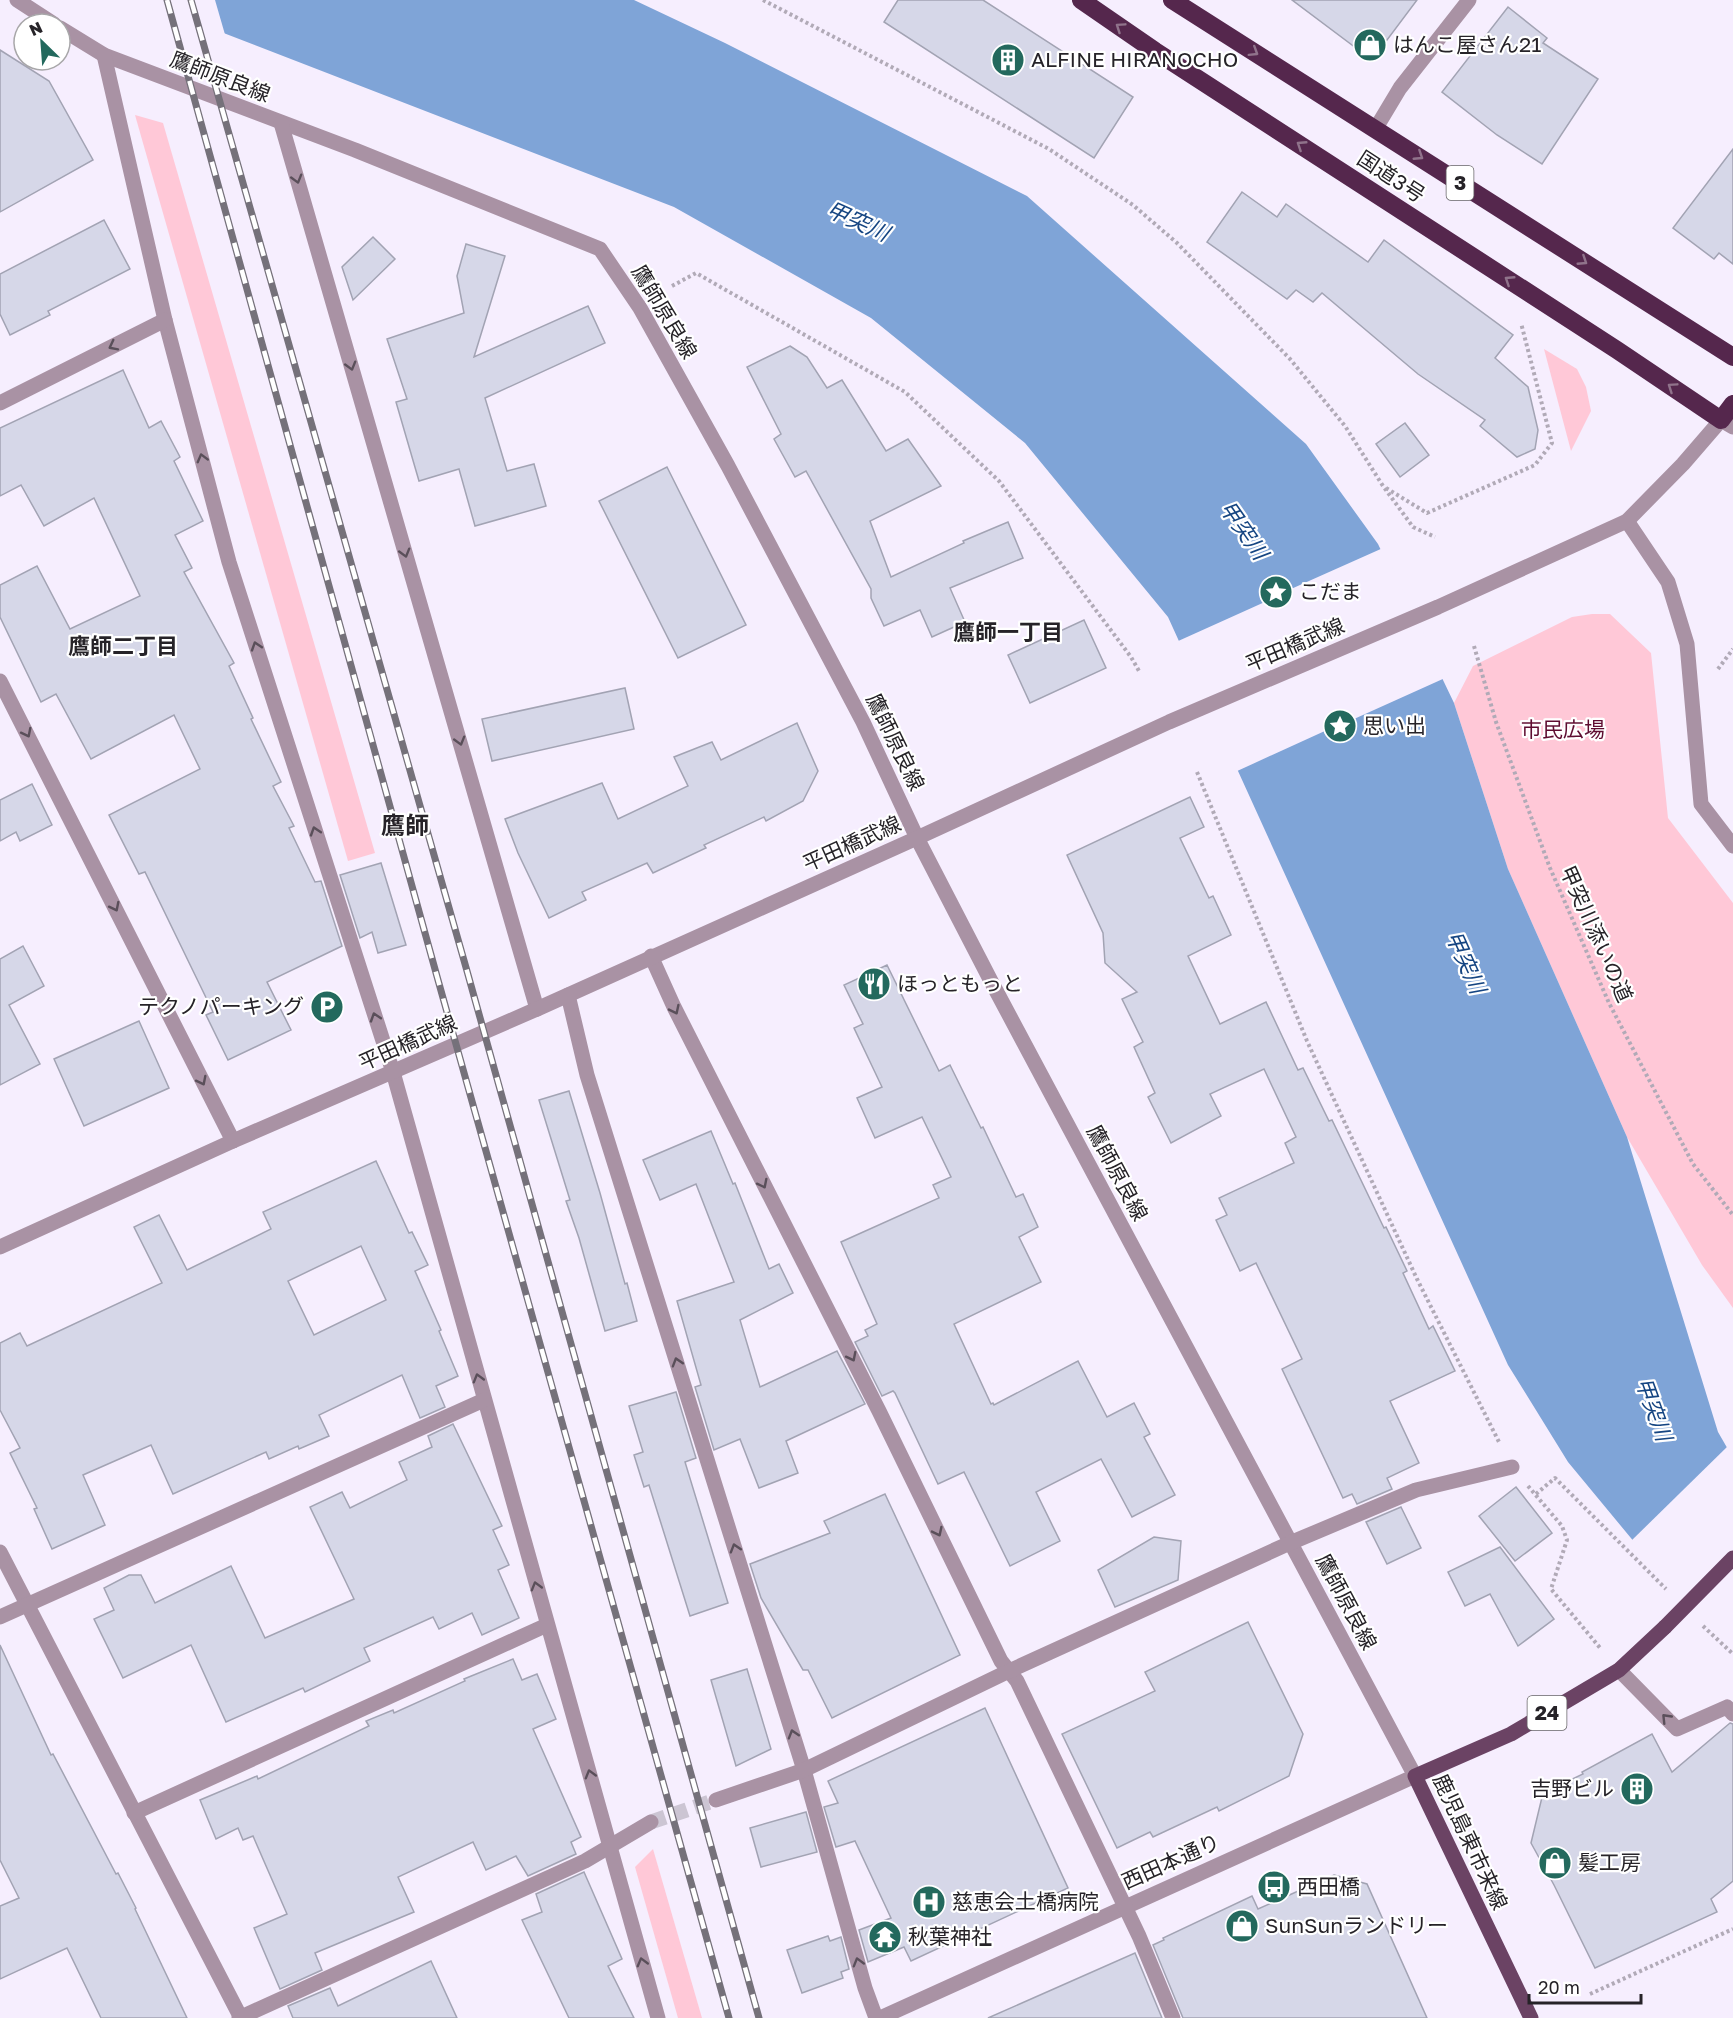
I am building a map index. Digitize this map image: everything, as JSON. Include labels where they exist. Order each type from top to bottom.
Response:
[{"type":"highway","name":"国道3号","points":[[1081,0],[1155,51],[1727,423]]},
{"type":"highway","name":"国道3号","points":[[1172,0],[1733,357]]},
{"type":"highway","points":[[1727,423],[1733,404]]},
{"type":"main road","name":"鹿児島東市来線","points":[[1531,2018],[1415,1776],[1511,1734],[1619,1670],[1733,1558]]},
{"type":"street","points":[[17,0],[36,12]]},
{"type":"street","points":[[1376,128],[1400,88],[1469,0]]},
{"type":"street","name":"鷹師原良線","points":[[72,35],[104,55],[355,150],[600,249],[640,308],[733,476],[863,722],[917,838],[992,983],[1415,1776]]},
{"type":"street","points":[[104,55],[165,320],[229,562],[393,1072],[658,2018]]},
{"type":"street","points":[[281,123],[537,1009]]},
{"type":"street","points":[[0,403],[165,320]]},
{"type":"street","name":"平田橋武線","points":[[0,1247],[233,1141],[537,1009],[1169,722],[1438,607],[1627,521],[1727,423]]},
{"type":"street","points":[[1627,521],[1668,582],[1687,644],[1701,804],[1733,846]]},
{"type":"street","points":[[0,681],[233,1141]]},
{"type":"street","points":[[651,956],[674,1007],[879,1411],[1001,1661],[1017,1681],[1125,1906],[1173,2018]]},
{"type":"street","points":[[568,995],[580,1050],[804,1770],[865,1988],[878,2018]]},
{"type":"street","points":[[0,1617],[484,1400]]},
{"type":"street","points":[[716,1800],[804,1770],[1009,1671],[1290,1543],[1416,1490],[1512,1467]]},
{"type":"street","points":[[0,1552],[240,2018],[585,1861],[651,1822]]},
{"type":"street","points":[[134,1813],[547,1625]]},
{"type":"street","points":[[1619,1670],[1677,1729],[1727,1707],[1733,1714]]},
{"type":"street","name":"西田本通り","points":[[878,2018],[1415,1776]]},
{"type":"path","points":[[764,0],[1049,149],[1133,205],[1178,243],[1290,359],[1345,426],[1383,486],[1413,527],[1435,537]]},
{"type":"path","points":[[672,286],[696,273],[904,392],[999,481],[1125,648],[1139,671]]},
{"type":"path","points":[[1383,486],[1428,513],[1535,465],[1552,443],[1520,320]]},
{"type":"path","name":"甲突川添いの道","points":[[1474,646],[1496,722],[1550,868],[1609,1003],[1693,1164],[1733,1215]]},
{"type":"path","points":[[1714,675],[1733,649]]},
{"type":"path","points":[[1197,772],[1307,1041],[1417,1280],[1512,1467],[1562,1526],[1567,1540],[1551,1589],[1619,1670]]},
{"type":"path","points":[[1536,1494],[1555,1478],[1618,1543]]},
{"type":"path","points":[[1590,1994],[1733,1929]]},
{"type":"green space","points":[[135,115],[163,123],[375,853],[348,861]]},
{"type":"green space","points":[[1544,349],[1577,369],[1586,387],[1591,411],[1571,451]]},
{"type":"green space","name":"市民広場","points":[[1610,614],[1651,653],[1668,818],[1733,903],[1733,1308],[1702,1265],[1627,1137],[1508,869],[1454,703],[1473,666],[1572,617]]},
{"type":"green space","points":[[653,1849],[702,2018],[678,2018],[635,1867]]},
{"type":"water","name":"甲突川","points":[[149,0],[634,0],[725,43],[1027,196],[1306,444],[1378,544],[1454,703],[1508,869],[1627,1137],[1718,1432],[1733,1458],[1640,1549],[1568,1462],[1508,1365],[1168,617],[1025,443],[871,318],[674,207],[182,17]]},
{"type":"pier","points":[[147,0],[215,0],[226,38],[180,20],[148,3]]},
{"type":"pier","points":[[1383,548],[1445,678],[1354,719],[1351,727],[1345,733],[1335,734],[1327,730],[1235,772],[1176,642],[1267,601],[1269,594],[1276,588],[1284,586],[1291,589]]},
{"type":"pier","points":[[1729,1445],[1733,1452],[1733,1638],[1630,1542]]},
{"type":"building","name":"ALFINE HIRANOCHO","points":[[898,0],[983,0],[1133,97],[1094,158],[884,22]]},
{"type":"building","points":[[1292,0],[1417,0],[1372,60]]},
{"type":"building","points":[[1508,7],[1547,38],[1543,43],[1598,79],[1542,164],[1497,135],[1442,92]]},
{"type":"building","points":[[0,50],[12,58],[12,72],[35,72],[49,81],[93,160],[0,212]]},
{"type":"building","points":[[1733,149],[1733,264],[1719,253],[1714,259],[1673,228]]},
{"type":"building","points":[[1242,192],[1277,217],[1286,204],[1368,262],[1384,240],[1513,335],[1495,358],[1528,387],[1538,430],[1535,449],[1517,457],[1480,426],[1485,420],[1418,374],[1322,293],[1313,302],[1296,290],[1287,299],[1207,242]]},
{"type":"building","points":[[104,220],[130,269],[48,311],[50,315],[10,335],[0,314],[0,274]]},
{"type":"building","points":[[373,237],[395,259],[353,300],[342,267]]},
{"type":"building","points":[[466,244],[505,256],[474,357],[588,306],[605,343],[485,398],[507,471],[534,464],[546,506],[475,526],[459,469],[419,481],[396,402],[407,399],[387,339],[464,313],[457,276]]},
{"type":"building","points":[[790,346],[807,357],[827,388],[842,380],[886,451],[908,439],[941,486],[870,521],[891,577],[964,543],[963,541],[1008,522],[1023,558],[950,588],[965,622],[932,637],[920,610],[884,626],[871,598],[871,589],[806,471],[795,477],[774,439],[781,434],[747,367]]},
{"type":"building","points":[[123,370],[149,428],[161,421],[180,457],[174,461],[203,521],[175,535],[192,568],[184,572],[234,663],[229,666],[281,782],[273,786],[294,826],[289,828],[315,882],[321,881],[342,946],[267,982],[291,1030],[228,1060],[206,1015],[213,1012],[145,872],[139,874],[109,815],[200,769],[174,715],[91,759],[56,694],[41,702],[0,617],[0,585],[37,566],[70,629],[140,596],[94,498],[44,526],[21,485],[0,496],[0,428]]},
{"type":"building","points":[[1405,423],[1429,455],[1400,477],[1376,444]]},
{"type":"building","points":[[667,467],[746,625],[678,658],[599,501]]},
{"type":"building","points":[[1084,620],[1106,668],[1030,703],[1008,655]]},
{"type":"building","points":[[625,688],[634,729],[492,761],[482,719]]},
{"type":"building","points":[[797,723],[818,771],[803,801],[766,821],[764,817],[704,845],[706,848],[653,873],[647,863],[582,892],[586,900],[549,918],[518,853],[505,819],[602,783],[618,819],[688,786],[674,757],[712,742],[721,760]]},
{"type":"building","points":[[32,784],[52,825],[20,841],[16,832],[0,841],[0,800]]},
{"type":"building","points":[[1190,797],[1204,827],[1180,838],[1209,898],[1213,896],[1231,935],[1188,956],[1220,1024],[1266,1002],[1298,1070],[1303,1068],[1329,1121],[1332,1120],[1407,1271],[1403,1273],[1429,1329],[1433,1326],[1455,1371],[1390,1401],[1419,1463],[1387,1478],[1392,1489],[1357,1504],[1352,1494],[1343,1498],[1282,1369],[1302,1359],[1256,1263],[1240,1271],[1216,1220],[1227,1215],[1219,1198],[1294,1163],[1285,1143],[1296,1137],[1264,1069],[1210,1094],[1221,1116],[1171,1143],[1148,1097],[1155,1093],[1134,1047],[1143,1042],[1122,999],[1137,992],[1105,963],[1103,933],[1067,855]]},
{"type":"building","points":[[381,863],[406,945],[378,953],[372,932],[360,938],[340,875]]},
{"type":"building","points":[[23,946],[44,986],[9,1005],[40,1064],[0,1085],[0,959]]},
{"type":"building","points":[[887,965],[939,1071],[950,1065],[1016,1197],[1023,1194],[1038,1227],[1019,1237],[1041,1282],[954,1324],[991,1404],[994,1405],[1078,1361],[1107,1417],[1134,1403],[1150,1434],[1144,1437],[1175,1495],[1132,1517],[1101,1459],[1036,1492],[1060,1541],[1010,1566],[964,1472],[938,1484],[895,1393],[893,1391],[882,1396],[855,1342],[868,1336],[865,1330],[877,1324],[841,1242],[939,1198],[933,1185],[951,1177],[922,1117],[875,1138],[857,1098],[882,1087],[854,1028],[863,1024],[844,985]]},
{"type":"building","points":[[139,1021],[169,1088],[84,1126],[54,1059]]},
{"type":"building","points":[[569,1091],[637,1321],[605,1331],[579,1238],[566,1201],[570,1200],[539,1100]]},
{"type":"building","points":[[711,1131],[733,1184],[735,1183],[769,1269],[779,1264],[793,1293],[740,1320],[760,1387],[837,1351],[865,1404],[786,1441],[798,1473],[759,1488],[740,1439],[714,1450],[695,1387],[701,1385],[677,1301],[734,1282],[696,1184],[660,1200],[643,1160]]},
{"type":"building","points":[[376,1161],[409,1233],[412,1232],[428,1265],[415,1271],[458,1376],[436,1386],[445,1407],[420,1418],[402,1375],[319,1415],[329,1436],[269,1459],[266,1452],[173,1494],[151,1445],[83,1475],[105,1525],[52,1549],[34,1509],[37,1508],[10,1453],[20,1448],[0,1410],[0,1343],[20,1333],[27,1346],[162,1283],[134,1227],[159,1215],[187,1270],[271,1229],[263,1212]],"holes":[[[361,1246],[386,1300],[314,1335],[288,1281]]]},
{"type":"building","points":[[676,1392],[696,1458],[685,1462],[728,1603],[690,1616],[649,1485],[644,1487],[634,1455],[643,1452],[629,1406]]},
{"type":"building","points":[[453,1424],[502,1526],[493,1530],[509,1565],[498,1570],[519,1618],[482,1635],[472,1613],[439,1629],[433,1617],[364,1648],[370,1661],[305,1692],[303,1688],[226,1722],[191,1645],[123,1678],[94,1619],[114,1610],[104,1588],[129,1575],[141,1575],[155,1603],[231,1566],[265,1638],[354,1599],[310,1507],[342,1492],[350,1508],[407,1480],[399,1462],[432,1447],[428,1436]]},
{"type":"building","points":[[1516,1487],[1552,1533],[1515,1561],[1479,1516]]},
{"type":"building","points":[[885,1494],[960,1655],[832,1718],[808,1670],[803,1670],[761,1598],[750,1564],[830,1533],[824,1521]]},
{"type":"building","points":[[1401,1507],[1421,1548],[1387,1564],[1366,1522]]},
{"type":"building","points":[[1154,1537],[1181,1541],[1178,1580],[1115,1607],[1098,1570]]},
{"type":"building","points":[[1500,1547],[1554,1619],[1518,1646],[1490,1594],[1465,1606],[1448,1572]]},
{"type":"building","points":[[1248,1622],[1303,1734],[1289,1776],[1219,1811],[1217,1807],[1153,1837],[1150,1832],[1117,1848],[1062,1734],[1155,1691],[1145,1672]]},
{"type":"building","points":[[0,1645],[51,1755],[53,1754],[136,1908],[187,2018],[101,2018],[67,1948],[0,1979],[0,1906],[19,1898],[0,1860]]},
{"type":"building","points":[[513,1659],[522,1680],[537,1674],[556,1719],[533,1729],[581,1837],[571,1842],[576,1854],[528,1876],[516,1856],[486,1870],[473,1842],[398,1877],[414,1912],[315,1953],[322,1970],[280,1989],[254,1928],[287,1914],[253,1836],[243,1840],[238,1828],[216,1839],[200,1800],[257,1776],[258,1779],[369,1726],[366,1721],[393,1710],[394,1713],[465,1681],[464,1679]]},
{"type":"building","points":[[747,1669],[771,1749],[736,1766],[711,1680]]},
{"type":"building","points":[[985,1708],[1068,1888],[911,1961],[904,1947],[868,1962],[859,1930],[891,1918],[855,1841],[836,1847],[824,1807],[838,1803],[828,1781]]},
{"type":"building","points":[[1730,1723],[1733,1724],[1733,1881],[1711,1899],[1717,1912],[1595,1968],[1531,1843],[1543,1793],[1583,1774],[1582,1772],[1652,1734],[1672,1772]]},
{"type":"building","points":[[806,1812],[817,1852],[761,1867],[750,1828]]},
{"type":"building","points":[[584,1872],[622,1959],[608,1966],[634,2018],[569,2018],[522,1920],[542,1912],[536,1894]]},
{"type":"building","points":[[1334,1875],[1367,1884],[1427,2018],[1183,2018],[1153,1945],[1164,1940],[1163,1938],[1252,1896],[1258,1909]]},
{"type":"building","points":[[828,1936],[830,1941],[841,1937],[849,1969],[841,1972],[843,1978],[802,1993],[787,1950]]},
{"type":"building","points":[[1135,1953],[1162,2018],[988,2018],[1074,1980]]},
{"type":"building","points":[[431,1961],[457,2018],[293,2018],[288,2006],[330,1988],[338,2006]]},
{"type":"tunnel","points":[[651,1822],[716,1800]]},
{"type":"railway","points":[[167,0],[438,980],[729,2018]]},
{"type":"railway","points":[[191,0],[467,971],[759,2018]]},
{"type":"place","name":"はんこ屋さん21","points":[[1370,45]]},
{"type":"place","name":"ALFINE HIRANOCHO","points":[[1008,60]]},
{"type":"place","name":"こだま","points":[[1276,592]]},
{"type":"place","name":"思い出","points":[[1340,726]]},
{"type":"place","name":"ほっともっと","points":[[874,984]]},
{"type":"place","name":"テクノパーキング","points":[[327,1007]]},
{"type":"place","name":"吉野ビル","points":[[1637,1789]]},
{"type":"place","name":"髪工房","points":[[1555,1863]]},
{"type":"place","name":"西田橋","points":[[1274,1887]]},
{"type":"place","name":"慈恵会土橋病院","points":[[929,1902]]},
{"type":"place","name":"SunSunランドリー","points":[[1242,1926]]},
{"type":"place","name":"秋葉神社","points":[[885,1937]]},
{"type":"district","name":"鷹師一丁目","points":[[1008,632]]},
{"type":"district","name":"鷹師二丁目","points":[[123,646]]},
{"type":"district","name":"鷹師","points":[[405,826]]}]
